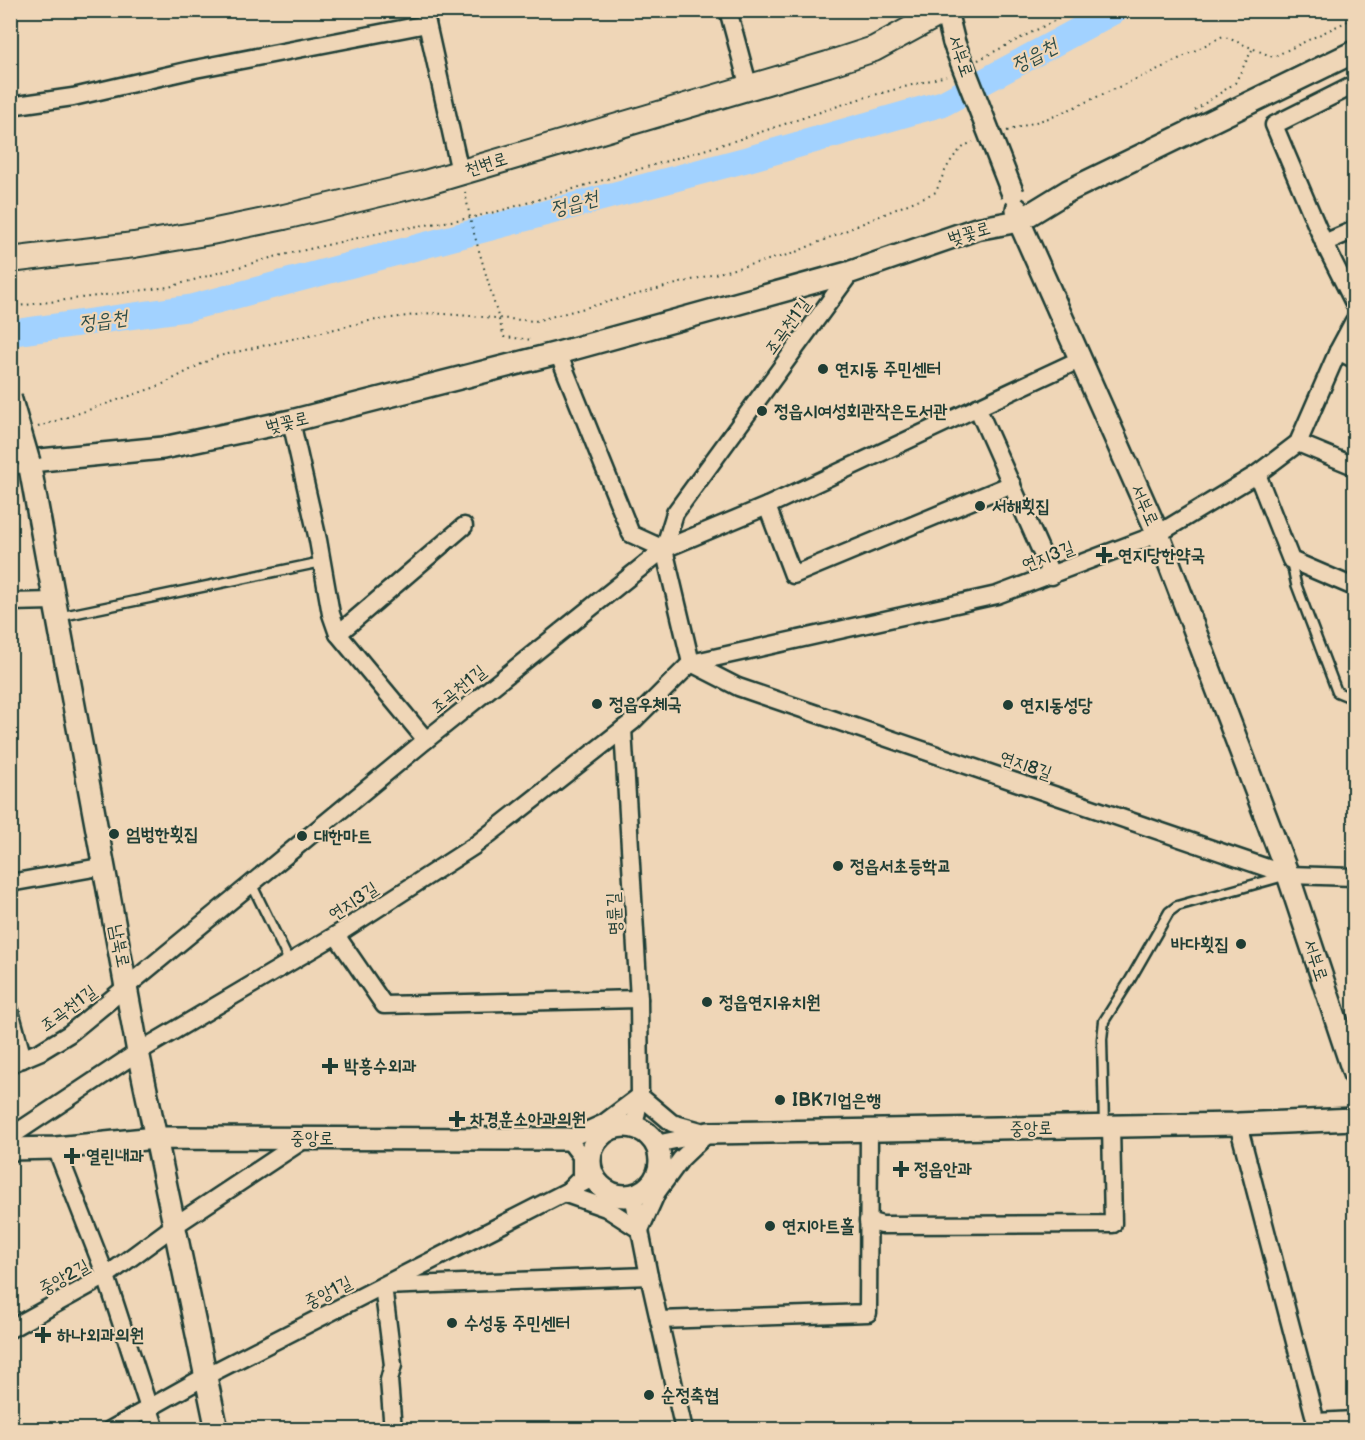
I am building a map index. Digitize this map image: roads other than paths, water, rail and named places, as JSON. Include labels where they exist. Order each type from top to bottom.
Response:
[{"type":"main road","name":"천변로","points":[[10,260],[211,232],[425,183],[874,49],[946,10]]},
{"type":"street","points":[[728,10],[749,88]]},
{"type":"street","name":"서부로","points":[[946,10],[954,43],[1013,194],[1019,221],[1158,534],[1288,875],[1354,1074]]},
{"type":"street","points":[[10,106],[73,97],[426,17],[460,172]]},
{"type":"street","name":"벚꽃로","points":[[20,463],[163,448],[291,422],[558,353],[851,272],[976,229],[1019,221],[1068,191],[1354,52]]},
{"type":"street","points":[[1354,85],[1274,125],[1323,243],[1354,303]]},
{"type":"street","points":[[1323,243],[1354,230]]},
{"type":"street","name":"조곡천1길","points":[[17,1061],[41,1052],[69,1034],[128,988],[426,740],[664,549],[675,513],[851,272]]},
{"type":"street","name":"연지3길","points":[[10,1137],[138,1052],[336,936],[474,846],[623,729],[691,663],[997,596],[1158,534],[1257,474],[1298,443],[1338,351],[1354,321]]},
{"type":"street","points":[[1338,351],[1354,358]]},
{"type":"street","points":[[558,353],[631,534],[664,549],[767,506],[1081,359]]},
{"type":"street","name":"남북로","points":[[10,397],[20,463],[56,609],[128,988],[138,1052],[217,1430]]},
{"type":"street","points":[[977,407],[1052,576]]},
{"type":"street","points":[[291,422],[331,614],[338,634],[426,740]]},
{"type":"street","points":[[1298,443],[1354,466]]},
{"type":"street","points":[[1257,474],[1291,560],[1354,587]]},
{"type":"street","points":[[767,506],[793,575],[1012,484]]},
{"type":"street","points":[[338,634],[465,526]]},
{"type":"street","points":[[664,549],[691,663]]},
{"type":"street","points":[[10,602],[56,609]]},
{"type":"street","name":"연지8길","points":[[691,663],[738,687],[1288,875],[1354,877]]},
{"type":"street","name":"명륜길","points":[[623,729],[639,999],[640,1096],[634,1127]]},
{"type":"street","points":[[10,884],[105,866]]},
{"type":"street","points":[[336,936],[384,1005],[639,999]]},
{"type":"street","points":[[10,1011],[17,1061]]},
{"type":"street","points":[[568,1139],[604,1123],[640,1096],[672,1123],[708,1133]]},
{"type":"street","name":"중앙로","points":[[708,1133],[1238,1124],[1354,1119]]},
{"type":"street","points":[[1238,1124],[1317,1426],[1354,1420]]},
{"type":"street","points":[[620,1126],[634,1127],[654,1138],[656,1144],[660,1151],[661,1163],[657,1178],[645,1190],[622,1197],[610,1193],[593,1178],[590,1167],[593,1149],[597,1141],[607,1132],[620,1126]]},
{"type":"street","points":[[868,1221],[882,1225],[1113,1224],[1108,1126]]},
{"type":"street","points":[[659,1320],[868,1313],[868,1130]]},
{"type":"street","points":[[656,1144],[708,1133]]},
{"type":"street","points":[[640,1230],[657,1192],[681,1159],[708,1133]]},
{"type":"street","name":"중앙2길","points":[[10,1329],[106,1276],[174,1226],[308,1137]]},
{"type":"street","name":"중앙로","points":[[10,1149],[56,1148],[155,1138],[568,1139]]},
{"type":"street","points":[[568,1139],[593,1149]]},
{"type":"street","points":[[568,1139],[581,1156],[581,1178],[566,1194],[606,1208],[640,1230]]},
{"type":"street","points":[[56,1148],[106,1276]]},
{"type":"street","name":"중앙1길","points":[[110,1430],[206,1376],[566,1194],[593,1178]]},
{"type":"street","points":[[633,1195],[684,1430]]},
{"type":"street","name":"중앙2길","points":[[106,1276],[156,1430]]},
{"type":"street","points":[[393,1430],[389,1380],[393,1365],[383,1286],[649,1276]]},
{"type":"lane","points":[[1291,560],[1296,584],[1337,692],[1354,699]]},
{"type":"lane","points":[[56,609],[322,562]]},
{"type":"lane","points":[[1108,1126],[1102,1039],[1104,1021],[1169,912],[1177,906],[1288,875]]},
{"type":"lane","points":[[252,885],[290,963]]},
{"type":"waterway","name":"정읍천","points":[[10,333],[189,308],[752,158],[944,103],[1116,10]]},
{"type":"place","name":"연지동 주민센터","points":[[823,369]]},
{"type":"place","name":"정읍시여성회관작은도서관","points":[[762,411]]},
{"type":"place","name":"서해횟집","points":[[980,506]]},
{"type":"place","name":"연지당한약국","points":[[1104,555]]},
{"type":"place","name":"정읍우체국","points":[[597,704]]},
{"type":"place","name":"연지동성당","points":[[1008,705]]},
{"type":"place","name":"엄벙한횟집","points":[[114,834]]},
{"type":"place","name":"대한마트","points":[[302,836]]},
{"type":"place","name":"정읍서초등학교","points":[[838,866]]},
{"type":"place","name":"바다횟집","points":[[1241,944]]},
{"type":"place","name":"정읍연지유치원","points":[[707,1002]]},
{"type":"place","name":"박흥수외과","points":[[330,1066]]},
{"type":"place","name":"IBK기업은행","points":[[780,1100]]},
{"type":"place","name":"차경훈소아과의원","points":[[457,1119]]},
{"type":"place","name":"열린내과","points":[[72,1156]]},
{"type":"place","name":"정읍안과","points":[[901,1169]]},
{"type":"place","name":"연지아트홀","points":[[770,1226]]},
{"type":"place","name":"수성동 주민센터","points":[[452,1323]]},
{"type":"place","name":"하나외과의원","points":[[43,1335]]},
{"type":"place","name":"순정축협","points":[[649,1395]]}]
